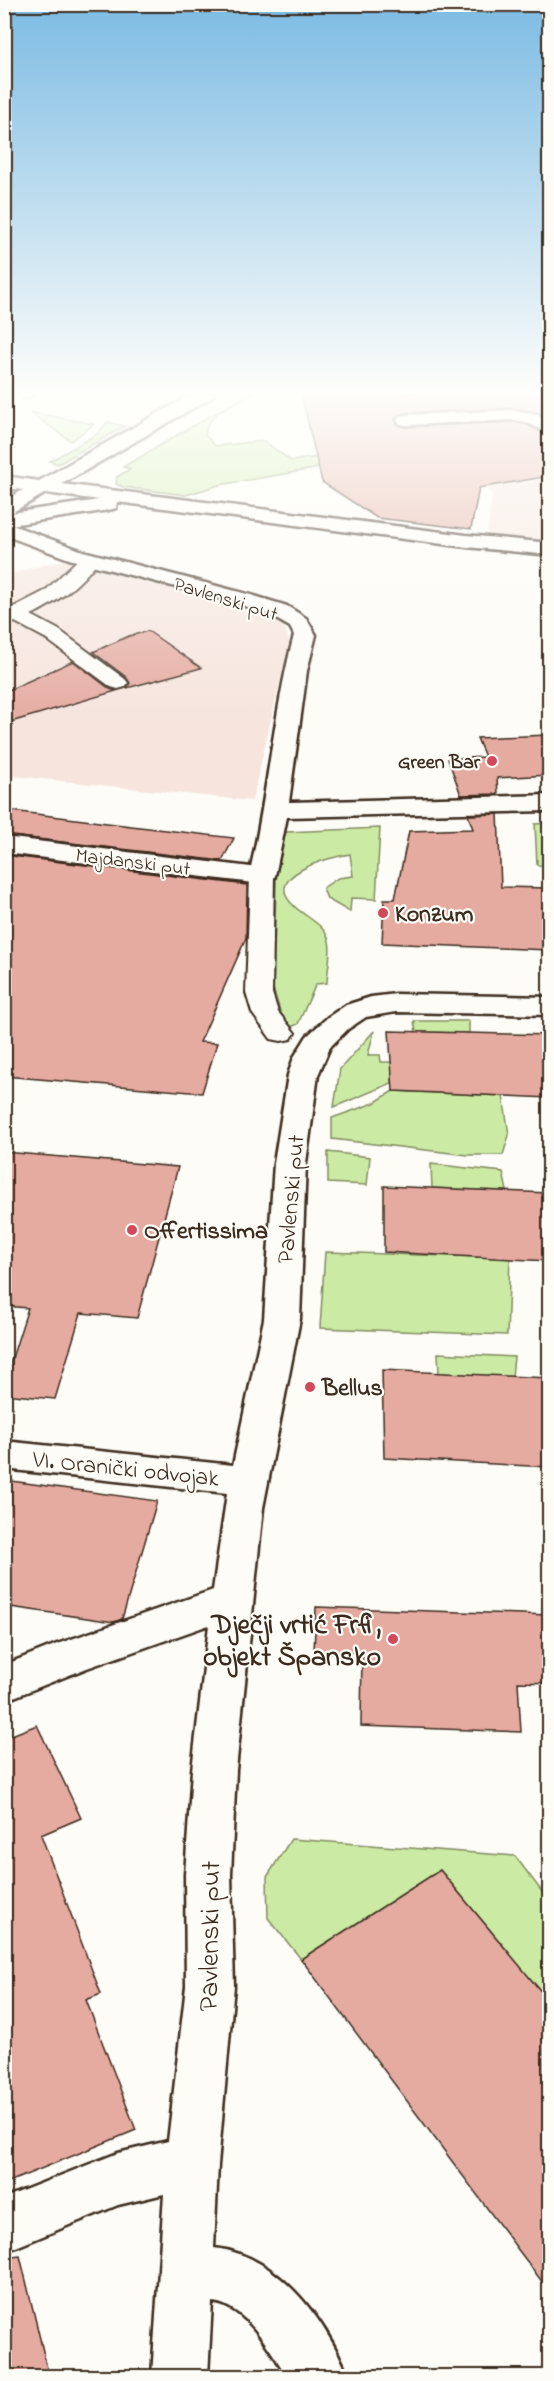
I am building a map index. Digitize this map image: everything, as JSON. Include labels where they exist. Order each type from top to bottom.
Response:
[{"type":"street","points":[[4,520],[104,504]]},
{"type":"street","points":[[189,504],[466,541],[549,549]]},
{"type":"street","name":"Pavlenski put","points":[[4,528],[90,559],[244,599],[279,611],[298,623],[305,634],[296,671],[276,810],[262,876]]},
{"type":"street","points":[[276,810],[549,803]]},
{"type":"street","name":"Majdanski put","points":[[4,845],[262,876]]},
{"type":"street","name":"Pavlenski put","points":[[180,2376],[192,2164],[210,1986],[208,1875],[212,1794],[232,1600],[248,1481],[282,1319],[290,1163],[303,1075],[309,1057],[318,1042],[338,1023],[356,1011],[370,1006],[396,1003],[549,1006]]},
{"type":"street","name":"VI. Oranički odvojak","points":[[4,1455],[248,1481]]},
{"type":"street","points":[[4,1684],[72,1656],[232,1600]]},
{"type":"street","points":[[4,2225],[118,2179],[154,2169],[192,2164]]},
{"type":"street","points":[[187,2273],[234,2279],[258,2295],[291,2330],[320,2376]]},
{"type":"lane","points":[[11,617],[46,601],[65,586],[90,559]]},
{"type":"lane","points":[[11,617],[52,634],[118,683]]},
{"type":"lane","points":[[262,876],[259,993],[265,1013],[281,1033]]},
{"type":"shaded area","points":[[491,504],[549,504],[549,544],[487,538]]},
{"type":"shaded area","points":[[64,560],[229,605],[267,617],[283,626],[289,642],[252,801],[5,775],[5,575]]},
{"type":"green space","points":[[550,823],[549,867],[537,865],[535,824]]},
{"type":"green space","points":[[380,828],[376,899],[351,898],[350,912],[327,899],[323,888],[338,878],[353,876],[350,854],[328,859],[302,870],[286,885],[286,895],[294,906],[323,930],[330,946],[327,983],[316,984],[298,1024],[291,1027],[281,1014],[273,988],[277,854],[286,832]]},
{"type":"green space","points":[[414,1021],[469,1021],[469,1033],[416,1032]]},
{"type":"green space","points":[[374,1031],[368,1055],[380,1055],[381,1062],[392,1062],[392,1083],[334,1107],[340,1069]]},
{"type":"green space","points":[[393,1091],[503,1096],[509,1135],[503,1155],[468,1155],[332,1139],[332,1118],[374,1103]]},
{"type":"green space","points":[[328,1152],[370,1157],[367,1185],[328,1183]]},
{"type":"green space","points":[[431,1164],[503,1172],[507,1191],[432,1188]]},
{"type":"green space","points":[[325,1252],[510,1258],[507,1335],[320,1328]]},
{"type":"green space","points":[[438,1353],[514,1357],[512,1377],[439,1373]]},
{"type":"green space","points":[[291,1839],[515,1856],[549,1901],[549,2001],[440,1870],[301,1959],[268,1918],[267,1877]]},
{"type":"building","points":[[356,504],[476,504],[471,529],[377,518]]},
{"type":"building","points":[[148,631],[201,668],[127,688],[130,683],[126,677],[93,652],[129,636]]},
{"type":"building","points":[[73,661],[116,691],[4,724],[4,692]]},
{"type":"building","points":[[549,735],[549,775],[497,778],[498,794],[461,795],[448,759],[485,757],[477,738]]},
{"type":"building","points":[[4,810],[234,838],[222,861],[4,835]]},
{"type":"building","points":[[498,814],[501,887],[549,888],[549,950],[382,943],[384,899],[395,899],[409,831],[473,829],[468,815]]},
{"type":"building","points":[[4,855],[247,885],[246,938],[200,1042],[217,1043],[202,1093],[4,1076]]},
{"type":"building","points":[[389,1031],[549,1035],[549,1098],[393,1091]]},
{"type":"building","points":[[4,1152],[178,1167],[137,1318],[81,1313],[55,1399],[4,1394],[4,1383],[28,1308],[4,1306]]},
{"type":"building","points":[[384,1186],[549,1193],[549,1261],[384,1252]]},
{"type":"building","points":[[382,1370],[549,1378],[549,1467],[384,1458]]},
{"type":"building","points":[[4,1480],[157,1501],[122,1619],[114,1622],[4,1606]]},
{"type":"building","points":[[316,1607],[549,1615],[549,1683],[518,1682],[521,1732],[361,1726],[362,1653],[314,1652]]},
{"type":"building","points":[[37,1725],[81,1818],[41,1835],[101,1994],[86,2000],[136,2130],[4,2184],[4,1738]]},
{"type":"building","points":[[440,1870],[549,2001],[549,2291],[301,1959]]},
{"type":"building","points":[[20,2256],[49,2376],[4,2376],[4,2258]]},
{"type":"place","name":"Green Bar","points":[[492,761]]},
{"type":"place","name":"Konzum","points":[[383,913]]},
{"type":"place","name":"Offertissima","points":[[132,1230]]},
{"type":"place","name":"Bellus","points":[[310,1387]]},
{"type":"place","name":"Dječji vrtić Frfi, objekt Špansko","points":[[393,1639]]}]
